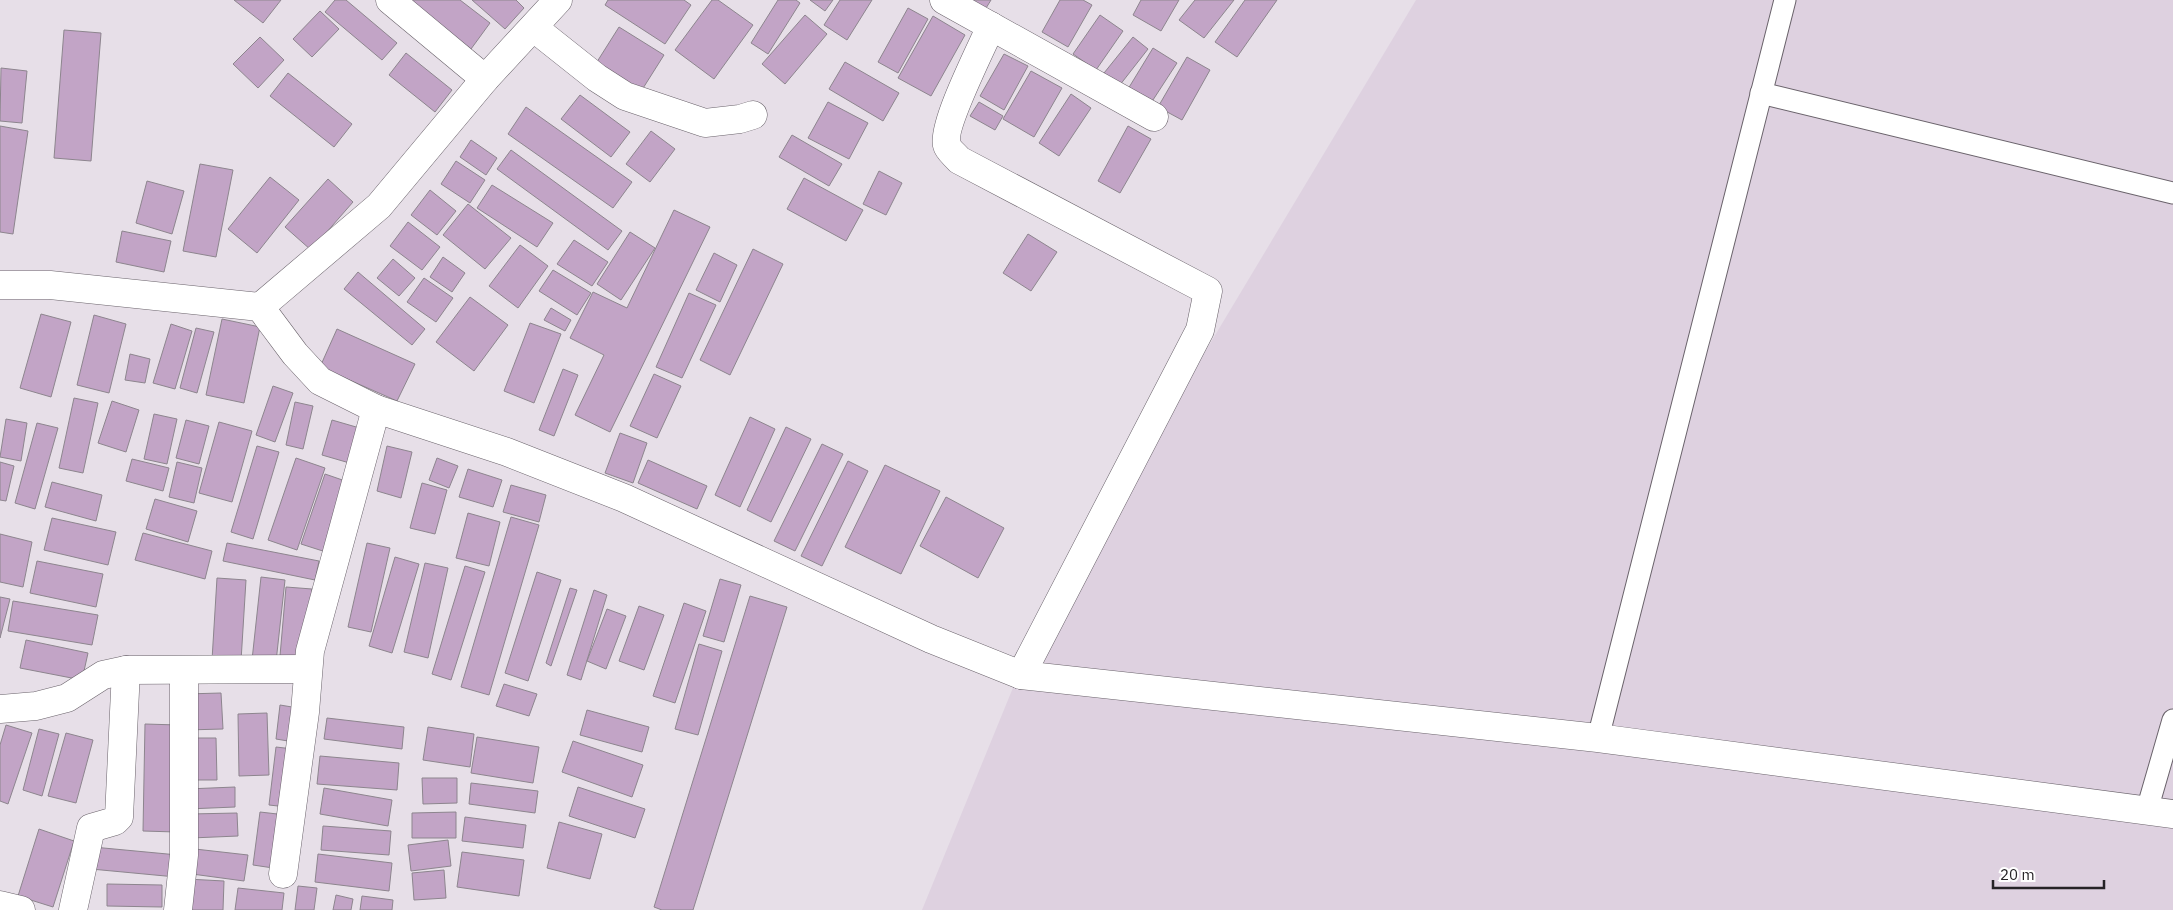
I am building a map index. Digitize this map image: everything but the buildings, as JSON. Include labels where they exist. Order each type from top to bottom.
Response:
[{"type":"street","points":[[390,0],[485,79]]},
{"type":"street","points":[[0,285],[50,286],[260,308],[379,206],[485,79],[558,0]]},
{"type":"street","points":[[944,0],[1154,118]]},
{"type":"street","points":[[991,26],[946,131],[947,145],[958,160],[1208,291],[1200,330],[1022,675]]},
{"type":"street","points":[[534,28],[597,78],[626,96],[705,123],[740,119],[753,115]]},
{"type":"street","points":[[260,308],[295,354],[320,381],[376,409],[507,452],[624,498],[931,639],[1022,675],[1598,738],[2160,812]]},
{"type":"street","points":[[283,874],[310,651],[376,409]]},
{"type":"street","points":[[0,709],[36,706],[67,698],[103,675],[126,670],[308,669]]},
{"type":"street","points":[[73,910],[90,828],[115,821],[119,817],[126,670]]},
{"type":"street","points":[[178,910],[184,855],[184,671]]},
{"type":"street","points":[[0,905],[21,910]]},
{"type":"lane","points":[[1598,738],[1785,0]]},
{"type":"lane","points":[[1761,93],[2173,192]]},
{"type":"lane","points":[[2160,812],[2173,720]]},
{"type":"shaded area","points":[[1416,0],[2173,0],[2173,910],[922,910],[1033,639]]}]
